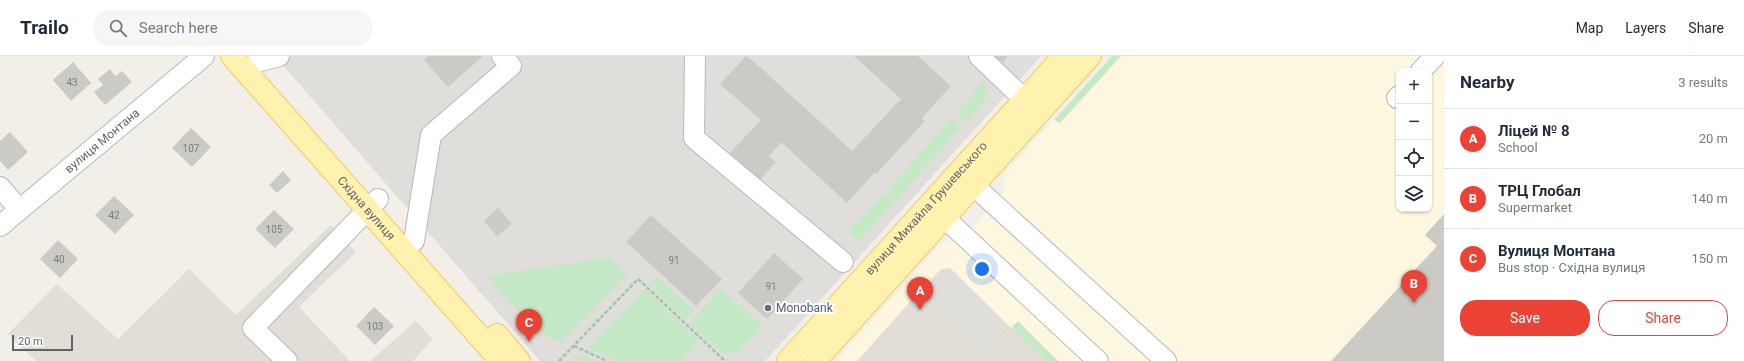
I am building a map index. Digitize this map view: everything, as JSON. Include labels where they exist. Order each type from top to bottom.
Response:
[{"type":"main road","name":"Східна вулиця","points":[[232,56],[372,204],[414,241],[520,361]]},
{"type":"main road","name":"вулиця Михайла Грушевського","points":[[966,179],[1025,100],[1064,56]]},
{"type":"main road","name":"вулиця Михайла Грушевського","points":[[788,361],[966,179],[1090,56]]},
{"type":"main road","name":"Східна вулиця","points":[[254,59],[501,361]]},
{"type":"main road","name":"вулиця Михайла Грушевського","points":[[815,361],[937,210]]},
{"type":"street","name":"вулиця Монтана","points":[[0,226],[204,56]]},
{"type":"street","points":[[254,59],[279,56]]},
{"type":"street","points":[[414,241],[431,135],[511,66],[502,56]]},
{"type":"street","points":[[695,56],[694,138],[842,262]]},
{"type":"street","points":[[978,56],[1025,100]]},
{"type":"street","points":[[1424,68],[1435,56]]},
{"type":"street","points":[[966,179],[1166,361]]},
{"type":"street","points":[[0,187],[19,209]]},
{"type":"street","points":[[287,361],[253,328],[372,204]]},
{"type":"street","points":[[937,210],[1098,361]]},
{"type":"path","points":[[559,361],[638,279],[725,361]]},
{"type":"path","points":[[574,346],[607,361]]},
{"type":"shaded area","points":[[275,56],[1041,56],[765,361],[540,361]]},
{"type":"shaded area","points":[[1112,56],[1444,56],[1444,361],[836,361],[941,244],[950,240],[959,244],[1005,191],[1003,182],[1006,172]]},
{"type":"shaded area","points":[[331,225],[356,252],[299,307],[350,361],[36,361],[8,334],[57,284],[118,339],[189,269],[236,315]]},
{"type":"shaded area","points":[[950,268],[1011,328],[987,357],[919,292],[941,269]]},
{"type":"shaded area","points":[[919,292],[987,356],[1011,328],[1046,361],[857,361]]},
{"type":"shaded area","points":[[416,321],[433,339],[413,361],[370,361]]},
{"type":"green space","points":[[1112,56],[1121,56],[1060,123],[1054,120]]},
{"type":"green space","points":[[985,80],[987,98],[966,122],[956,113]]},
{"type":"green space","points":[[950,119],[961,128],[896,200],[887,191]]},
{"type":"green space","points":[[885,193],[895,202],[859,241],[848,232]]},
{"type":"green space","points":[[610,257],[628,274],[561,342],[537,332],[487,276]]},
{"type":"green space","points":[[657,276],[694,311],[686,320],[649,285]]},
{"type":"green space","points":[[645,289],[699,341],[682,361],[617,361],[588,348]]},
{"type":"green space","points":[[721,289],[763,325],[738,353],[720,351],[689,323]]},
{"type":"green space","points":[[1018,321],[1058,361],[1046,361],[1011,328]]},
{"type":"green space","points":[[582,354],[598,361],[578,361],[576,359]]},
{"type":"building","points":[[428,56],[483,56],[448,87],[424,60]]},
{"type":"building","points":[[746,56],[852,151],[901,99],[854,56],[918,56],[951,86],[922,118],[925,121],[847,203],[781,142],[769,156],[776,162],[760,180],[730,153],[761,120],[720,84]]},
{"type":"building","points":[[994,56],[1008,56],[1003,63]]},
{"type":"building","points":[[73,62],[91,83],[71,101],[53,80]]},
{"type":"building","points":[[110,69],[115,76],[122,71],[132,82],[105,105],[94,92],[103,85],[98,79]]},
{"type":"building","points":[[191,128],[211,147],[192,167],[172,148]]},
{"type":"building","points":[[10,132],[28,152],[8,170],[0,161],[0,141]]},
{"type":"building","points":[[283,171],[291,180],[277,193],[269,185]]},
{"type":"building","points":[[114,196],[134,215],[115,234],[95,215]]},
{"type":"building","points":[[498,208],[512,224],[497,236],[484,221]]},
{"type":"building","points":[[274,210],[294,229],[275,248],[255,229]]},
{"type":"building","points":[[1444,214],[1444,361],[1331,361],[1437,246],[1425,235]]},
{"type":"building","points":[[651,215],[722,279],[696,306],[626,242]]},
{"type":"building","points":[[58,240],[78,259],[60,278],[40,259]]},
{"type":"building","points":[[774,253],[803,279],[767,319],[738,293]]},
{"type":"building","points":[[374,307],[394,326],[375,345],[356,326]]},
{"type":"place","name":"ТРЦ Глобал","points":[[1414,303]]},
{"type":"place","name":"Monobank","points":[[768,308]]},
{"type":"place","name":"Ліцей № 8","points":[[920,310]]},
{"type":"place","name":"Вулиця Монтана","points":[[529,342]]}]
